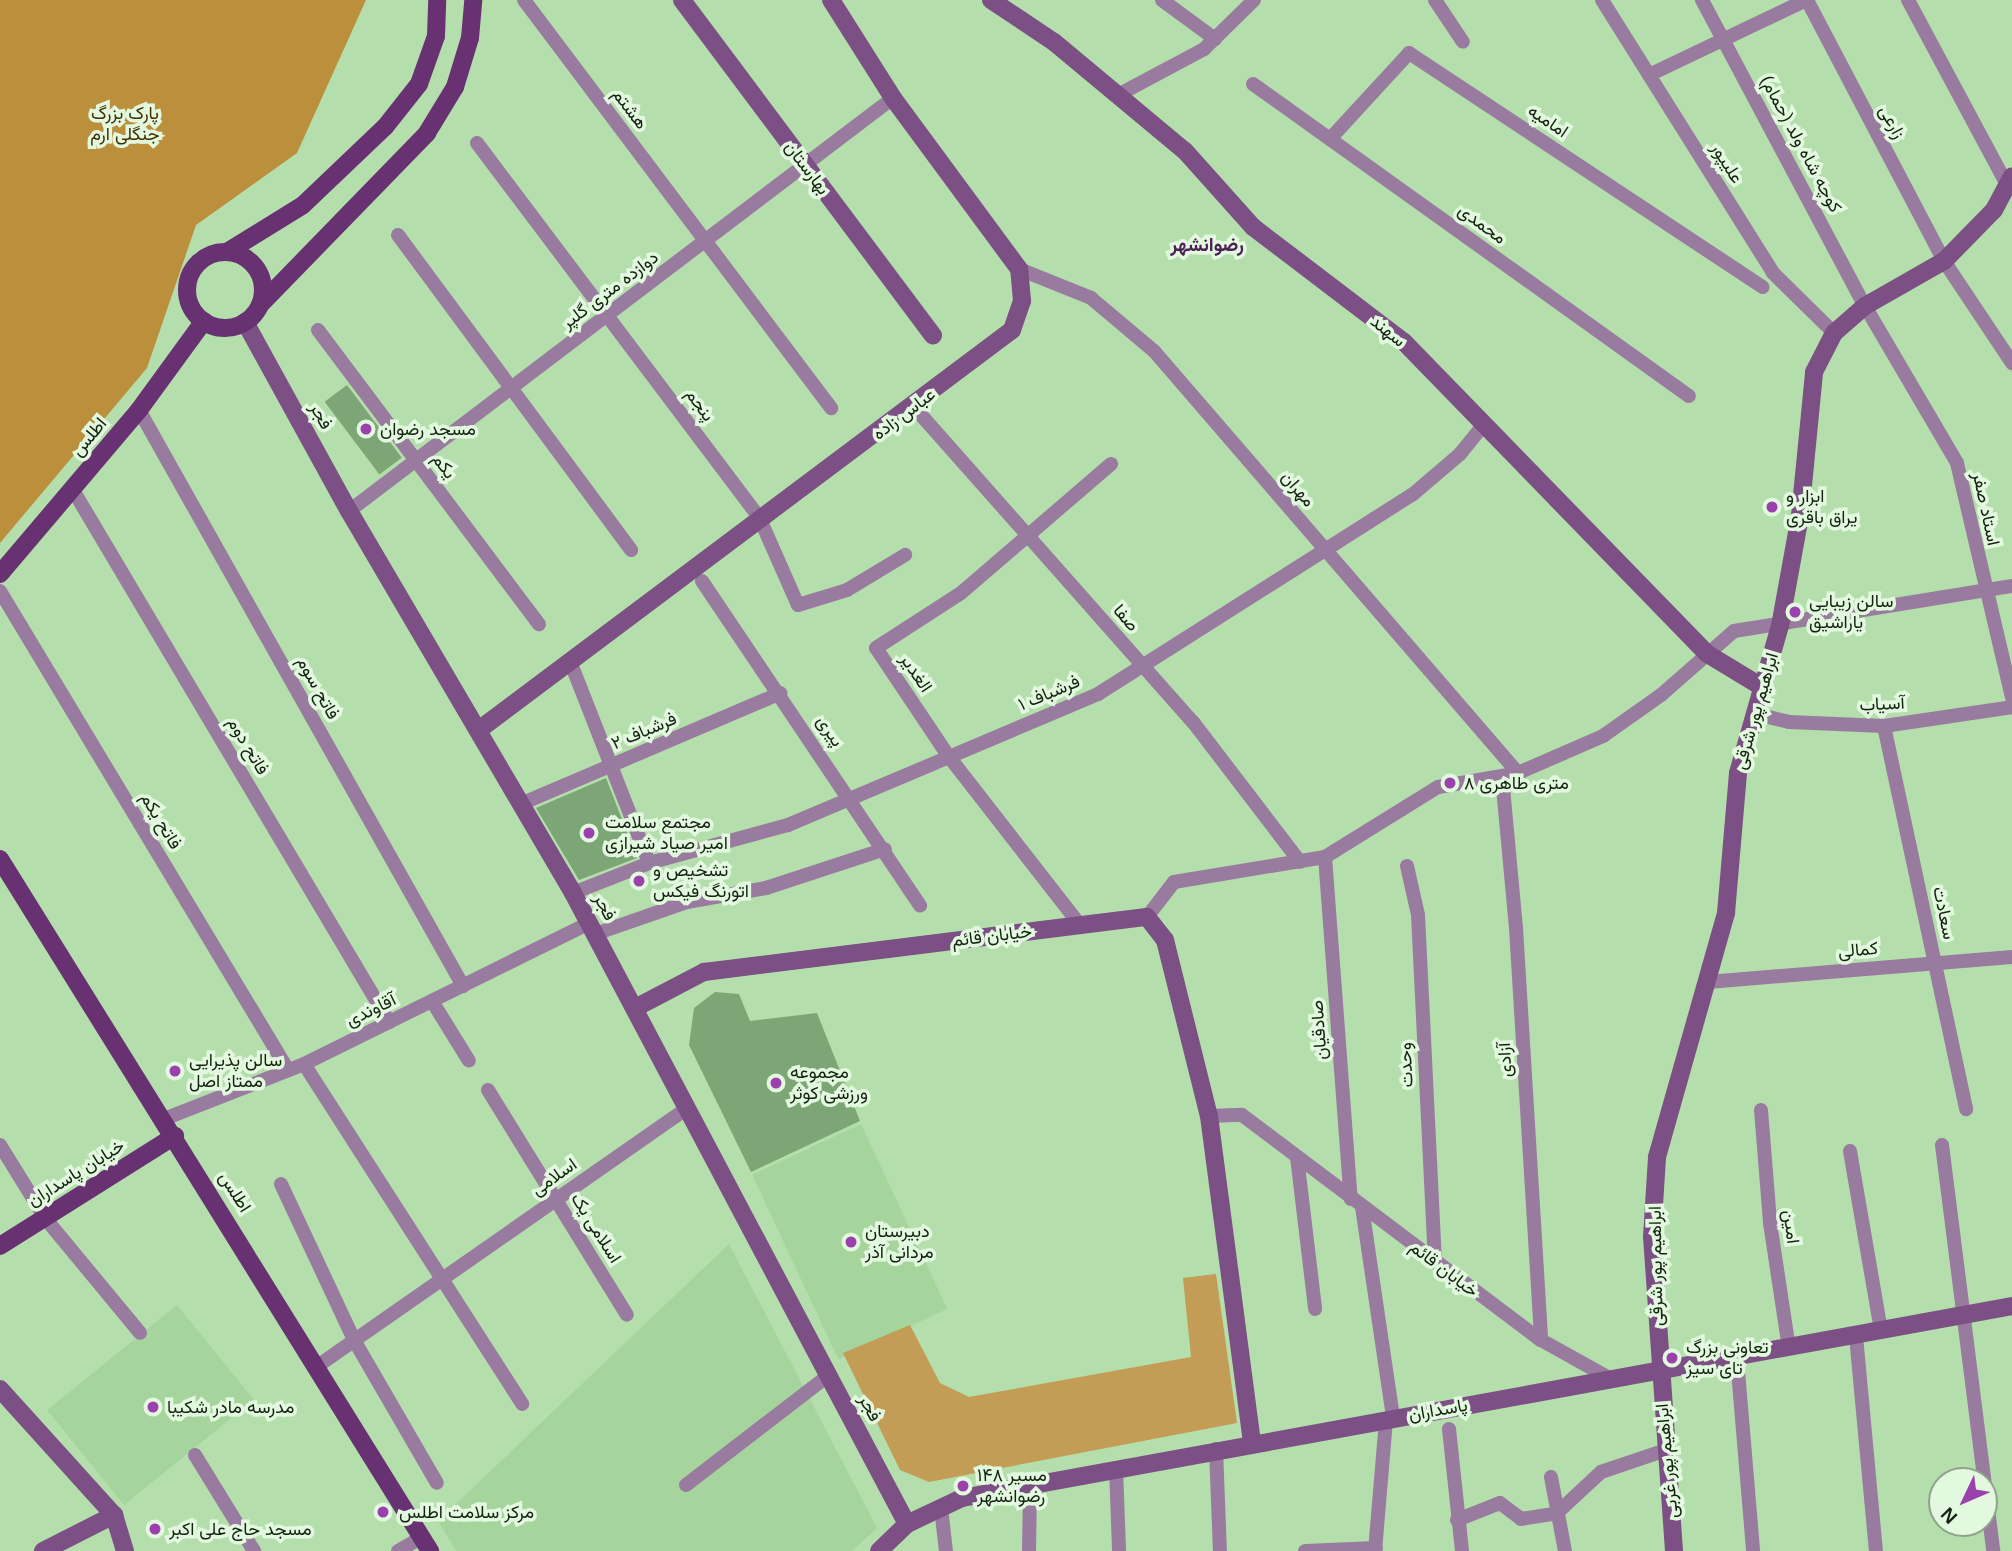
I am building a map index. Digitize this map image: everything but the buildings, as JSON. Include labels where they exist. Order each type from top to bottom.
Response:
[{"type":"main road","points":[[436,0],[436,36],[419,85],[385,127],[303,205],[227,252],[204,258],[189,278],[189,302],[204,321],[224,328],[245,322],[427,133],[455,87],[470,38],[472,0]]},
{"type":"main road","points":[[227,252],[257,270],[260,305]]},
{"type":"main road","name":"اطلس","points":[[0,574],[139,410],[204,321]]},
{"type":"main road","name":"اطلس","points":[[0,859],[319,1365],[426,1544]]},
{"type":"main road","name":"خیابان پاسداران","points":[[0,1246],[175,1136]]},
{"type":"street","name":"هشتم","points":[[524,0],[831,408]]},
{"type":"street","name":"بهارستان","points":[[682,0],[933,336]]},
{"type":"street","points":[[831,0],[893,98],[1019,269]]},
{"type":"street","name":"سهند","points":[[991,0],[1054,42],[1185,150],[1252,227],[1404,342],[1706,653],[1762,687]]},
{"type":"street","points":[[1162,0],[1215,39]]},
{"type":"street","points":[[1118,95],[1179,66],[1215,39],[1254,0]]},
{"type":"street","points":[[1435,0],[1463,42]]},
{"type":"street","name":"علیپور","points":[[1602,0],[1773,273],[1834,333]]},
{"type":"street","name":"کوچه شاه ولد (حمام)","points":[[1702,0],[1865,306]]},
{"type":"street","points":[[1649,75],[1806,0]]},
{"type":"street","name":"زارعی","points":[[1806,0],[1944,261],[2012,363]]},
{"type":"street","points":[[1908,0],[2010,180]]},
{"type":"street","name":"امامیه","points":[[1329,139],[1409,53],[1763,287]]},
{"type":"street","name":"محمدی","points":[[1253,83],[1689,396]]},
{"type":"street","name":"دوازده متری گلپر","points":[[349,511],[893,98]]},
{"type":"street","name":"پنجم","points":[[477,143],[610,314],[760,519],[798,605],[847,590],[905,555]]},
{"type":"street","name":"ابراهیم پور شرقی","points":[[1660,1371],[1652,1237],[1657,1157],[1726,913],[1738,773],[1780,626],[1800,516],[1814,372],[1834,333],[1865,306],[1944,261],[1994,210],[2010,180]]},
{"type":"street","points":[[398,235],[514,386],[631,550]]},
{"type":"street","name":"عباس زاده","points":[[480,729],[914,407],[1012,330],[1023,301],[1019,269]]},
{"type":"street","name":"مهران","points":[[1019,269],[1091,298],[1154,351],[1518,773]]},
{"type":"street","name":"استاد صفر","points":[[1865,306],[1957,463],[1984,591],[2012,698]]},
{"type":"street","name":"فجر","points":[[245,322],[349,511],[480,729],[573,893],[907,1524]]},
{"type":"street","name":"یکم","points":[[318,330],[539,624]]},
{"type":"street","name":"صفا","points":[[914,407],[1144,667],[1300,862]]},
{"type":"street","name":"فاتح سوم","points":[[139,410],[463,986]]},
{"type":"street","name":"فرشباف ۱","points":[[573,893],[649,863],[788,825],[1098,694],[1412,495],[1460,454],[1484,424]]},
{"type":"street","name":"الغدیر","points":[[1080,925],[949,757],[876,648],[961,593],[1111,464]]},
{"type":"street","name":"فاتح دوم","points":[[73,490],[389,1022]]},
{"type":"street","name":"پیری","points":[[702,581],[853,798],[920,906]]},
{"type":"street","points":[[1252,1442],[1209,1116],[1165,940],[1147,917],[1174,882],[1325,857],[1438,787],[1518,773],[1603,736],[1661,695],[1734,631],[1780,626],[2012,586]]},
{"type":"street","name":"فاتح یکم","points":[[0,591],[288,1070]]},
{"type":"street","points":[[570,661],[649,863]]},
{"type":"street","name":"فرشباف ۲","points":[[523,803],[781,693]]},
{"type":"street","name":"آسیاب","points":[[1755,714],[1789,722],[1884,726],[2012,707]]},
{"type":"street","name":"سعادت","points":[[1884,726],[1966,1109]]},
{"type":"street","name":"آزادی","points":[[1502,777],[1516,928],[1541,1340]]},
{"type":"street","name":"آقاوندی","points":[[164,1119],[304,1064],[463,986],[592,929],[687,902],[766,888],[885,849]]},
{"type":"street","name":"صادقیان","points":[[1325,857],[1357,1203],[1389,1418],[1376,1550]]},
{"type":"street","name":"وحدت","points":[[1407,866],[1418,915],[1435,1263]]},
{"type":"street","name":"خیابان قائم","points":[[635,1008],[704,972],[1147,917]]},
{"type":"street","name":"کمالی","points":[[1708,982],[2012,957]]},
{"type":"street","points":[[432,1001],[470,1061]]},
{"type":"street","points":[[304,1064],[522,1404]]},
{"type":"street","name":"اسلامی یک","points":[[488,1090],[627,1315]]},
{"type":"street","name":"اسلامی","points":[[319,1365],[688,1108]]},
{"type":"street","name":"امین","points":[[1761,1110],[1770,1223],[1789,1349]]},
{"type":"street","name":"خیابان قائم","points":[[1209,1116],[1242,1115],[1435,1263],[1541,1340],[1613,1380]]},
{"type":"street","points":[[0,1145],[45,1218],[140,1333]]},
{"type":"street","points":[[1942,1145],[1966,1315],[1993,1551]]},
{"type":"street","points":[[1850,1151],[1881,1331]]},
{"type":"street","points":[[1297,1157],[1315,1309]]},
{"type":"street","points":[[281,1184],[354,1340],[437,1483]]},
{"type":"street","name":"پاسداران","points":[[879,1551],[907,1524],[962,1498],[1252,1442],[1737,1359],[2012,1306]]},
{"type":"street","points":[[1856,1336],[1876,1551]]},
{"type":"street","points":[[1737,1359],[1753,1551]]},
{"type":"street","name":"ابراهیم پور غربی","points":[[1660,1371],[1674,1551]]},
{"type":"street","points":[[686,1485],[829,1375]]},
{"type":"street","points":[[0,1389],[114,1515],[125,1551]]},
{"type":"street","points":[[1449,1429],[1462,1551]]},
{"type":"street","points":[[1216,1449],[1220,1551]]},
{"type":"street","points":[[1457,1520],[1500,1503],[1521,1519],[1557,1513],[1601,1472],[1666,1450]]},
{"type":"street","points":[[195,1455],[254,1551]]},
{"type":"street","points":[[1116,1468],[1119,1551]]},
{"type":"street","points":[[1551,1477],[1564,1551]]},
{"type":"street","points":[[1029,1551],[1030,1485]]},
{"type":"street","points":[[941,1508],[946,1551]]},
{"type":"street","points":[[43,1551],[114,1515]]},
{"type":"street","points":[[398,1551],[426,1544]]},
{"type":"street","points":[[1306,1551],[1376,1550]]},
{"type":"shaded area","name":"دبیرستان مردانی آذر","points":[[861,1124],[947,1309],[838,1360],[752,1175]]},
{"type":"shaded area","points":[[729,1244],[877,1528],[852,1551],[456,1551],[438,1521]]},
{"type":"shaded area","points":[[1216,1274],[1237,1423],[929,1482],[900,1470],[843,1353],[910,1325],[940,1383],[969,1397],[1191,1357],[1183,1278]]},
{"type":"shaded area","name":"مدرسه مادر شکیبا","points":[[177,1305],[254,1400],[124,1505],[47,1410]]},
{"type":"green space","name":"پارک بزرگ جنگلی ارم","points":[[0,0],[366,0],[297,153],[196,225],[147,368],[0,543]]},
{"type":"place","name":"مسجد رضوان","points":[[366,429]]},
{"type":"place","name":"ابزار و یراق باقری","points":[[1772,507]]},
{"type":"place","name":"سالن زیبایی یاراشیق","points":[[1795,612]]},
{"type":"place","name":"۸ متری طاهری","points":[[1450,783]]},
{"type":"place","name":"مجتمع سلامت امیر صیاد شیرازی","points":[[589,833]]},
{"type":"place","name":"تشخیص و اتورنگ فیکس","points":[[639,881]]},
{"type":"place","name":"سالن پذیرایی ممتاز اصل","points":[[175,1071]]},
{"type":"place","name":"مجموعه ورزشی کوثر","points":[[776,1083]]},
{"type":"place","name":"دبیرستان مردانی آذر","points":[[851,1242]]},
{"type":"place","name":"تعاونی بزرگ تای سیز","points":[[1672,1358]]},
{"type":"place","name":"مدرسه مادر شکیبا","points":[[153,1407]]},
{"type":"place","name":"مسیر ۱۴۸ رضوانشهر","points":[[963,1486]]},
{"type":"place","name":"مرکز سلامت اطلس","points":[[383,1512]]},
{"type":"place","name":"مسجد حاج علی اکبر","points":[[155,1529]]},
{"type":"district","name":"رضوانشهر","points":[[1207,245]]}]
